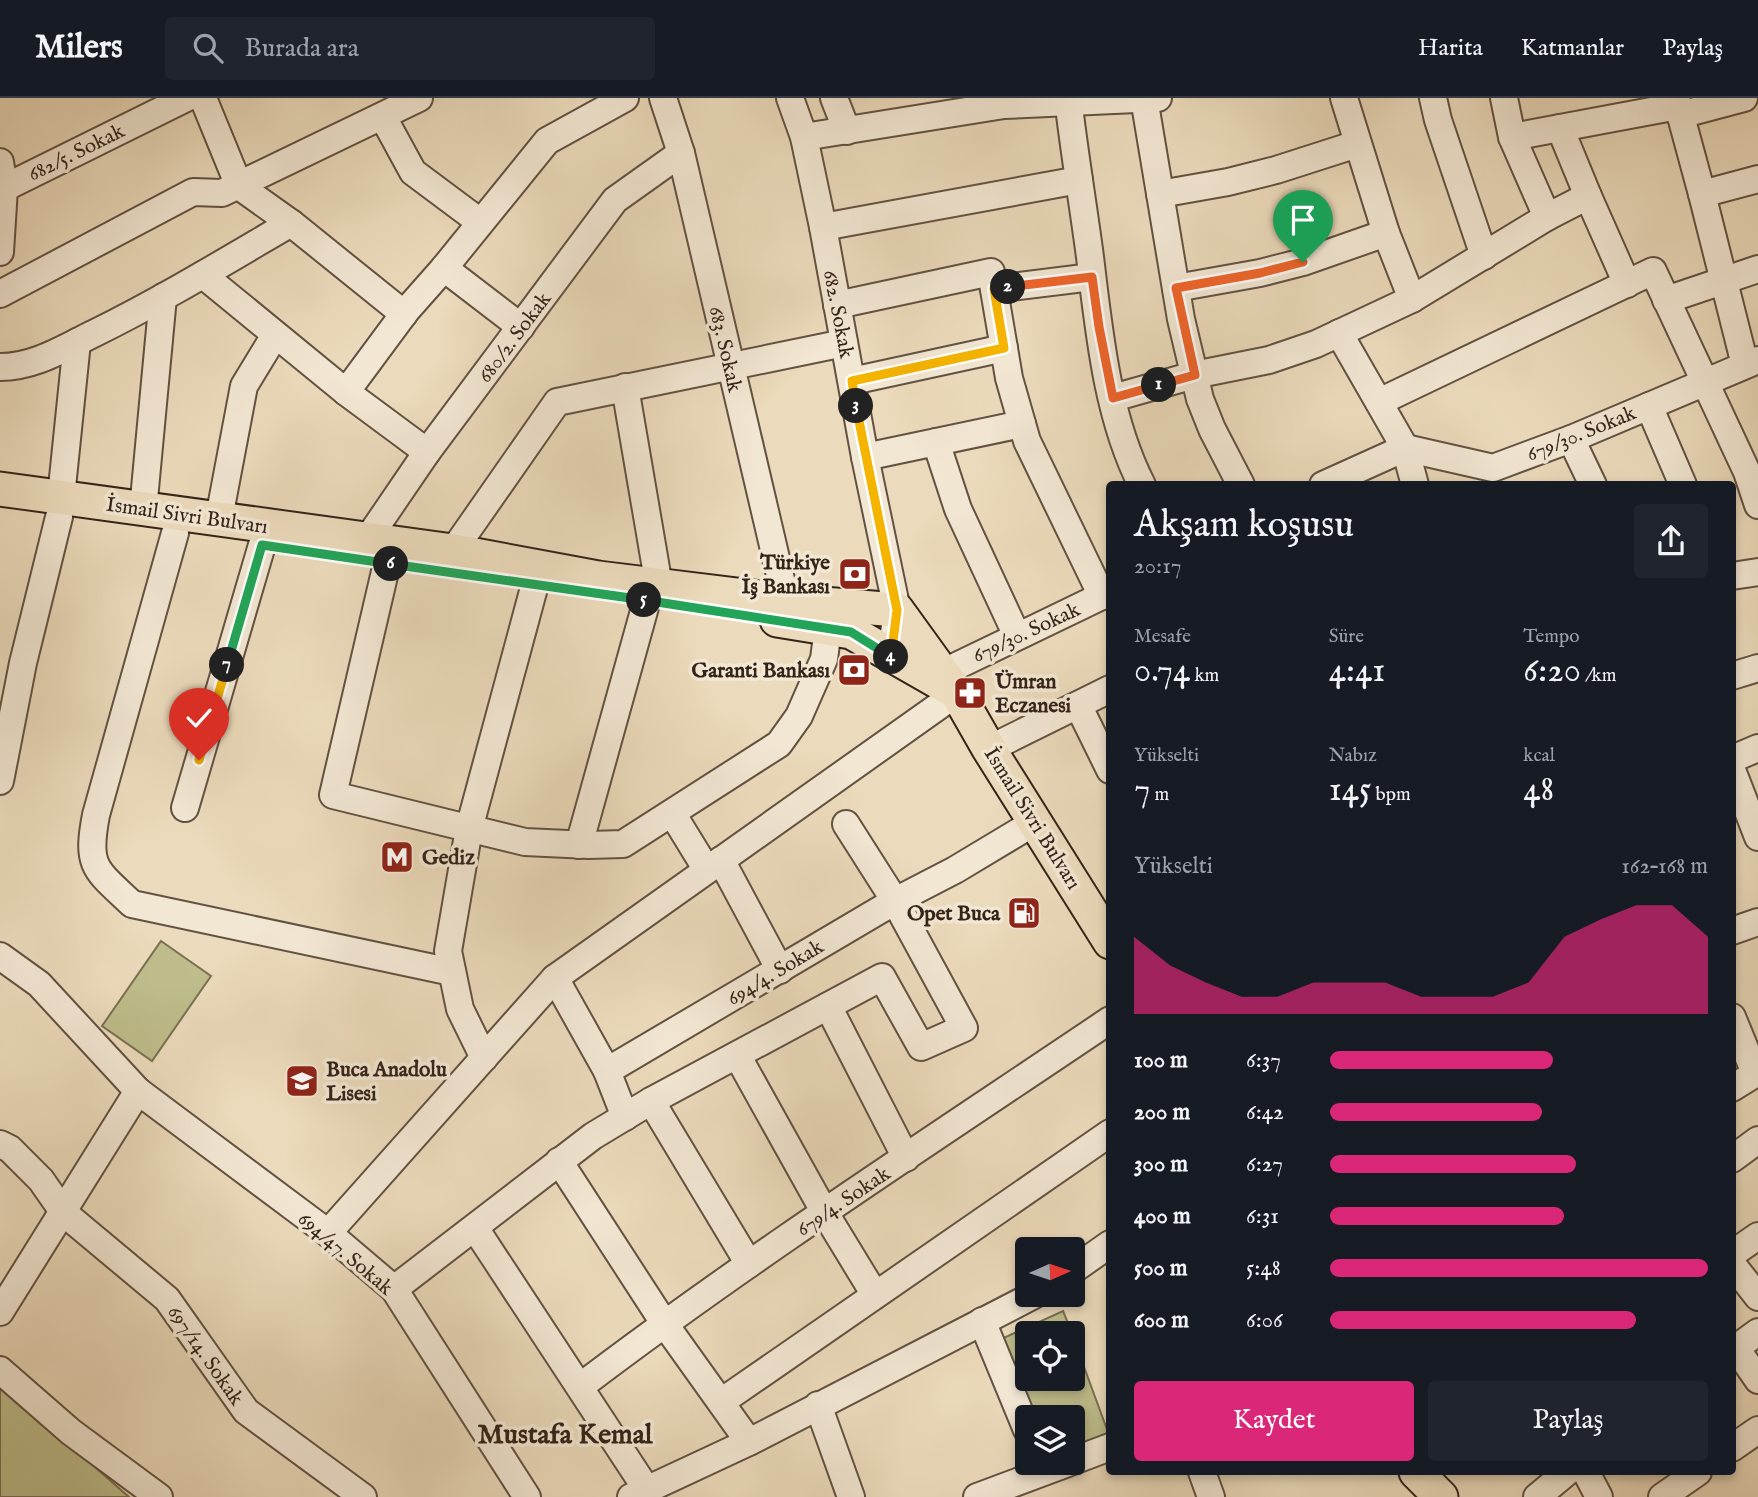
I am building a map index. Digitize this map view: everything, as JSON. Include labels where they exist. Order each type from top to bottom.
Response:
[{"type":"main road","name":"İsmail Sivri Bulvarı","points":[[0,489],[60,507],[175,533],[262,545],[377,552],[453,551],[598,578],[653,593],[851,632],[891,657],[949,683]]},
{"type":"main road","name":"İsmail Sivri Bulvarı","points":[[0,509],[60,507],[143,510],[219,518],[535,584],[897,610],[949,683],[1035,822],[1105,923]]},
{"type":"street","name":"682/5. Sokak","points":[[2,175],[186,98]]},
{"type":"street","points":[[203,98],[239,186],[291,223],[404,314]]},
{"type":"street","points":[[0,293],[192,192],[222,193],[239,186],[419,98]]},
{"type":"street","points":[[346,392],[404,314],[547,141],[625,98]]},
{"type":"street","name":"683. Sokak","points":[[663,98],[681,153],[786,601]]},
{"type":"street","name":"682. Sokak","points":[[790,98],[804,137],[823,227],[865,457],[897,610],[891,657]]},
{"type":"street","points":[[834,98],[847,131]]},
{"type":"street","points":[[1144,98],[1176,288],[1200,399],[1239,481]]},
{"type":"street","points":[[804,137],[847,131],[923,108],[1069,99],[1158,98]]},
{"type":"street","points":[[1344,98],[1386,233],[1412,299]]},
{"type":"street","points":[[1433,98],[1484,256]]},
{"type":"street","points":[[1504,98],[1512,137],[1547,217]]},
{"type":"street","points":[[1512,137],[1677,106],[1744,98]]},
{"type":"street","points":[[1069,99],[1099,327],[1127,451],[1140,481]]},
{"type":"street","points":[[1677,106],[1724,279],[1752,362]]},
{"type":"street","points":[[383,117],[413,173],[480,222]]},
{"type":"street","points":[[1560,128],[1627,285]]},
{"type":"street","points":[[1160,194],[1276,170],[1357,144]]},
{"type":"street","name":"680/2. Sokak","points":[[377,552],[427,453],[615,200],[681,153]]},
{"type":"street","points":[[0,252],[2,175]]},
{"type":"street","points":[[1702,194],[1758,179]]},
{"type":"street","points":[[823,227],[1079,180]]},
{"type":"street","points":[[1113,398],[1195,375],[1269,360],[1316,344],[1412,299],[1547,217],[1588,196]]},
{"type":"street","points":[[0,367],[31,363],[77,341],[203,275],[291,223]]},
{"type":"street","points":[[1176,288],[1260,273],[1303,262],[1386,233]]},
{"type":"street","points":[[444,268],[521,327]]},
{"type":"street","points":[[1666,300],[1758,268]]},
{"type":"street","points":[[1379,402],[1653,271],[1705,381],[1752,469],[1758,505]]},
{"type":"street","points":[[837,305],[991,272],[1009,378],[1022,424],[1052,495],[1106,594]]},
{"type":"street","points":[[203,275],[346,392],[427,453]]},
{"type":"street","points":[[994,289],[1092,277]]},
{"type":"street","points":[[143,510],[163,297]]},
{"type":"street","points":[[1339,333],[1405,447],[1414,481]]},
{"type":"street","points":[[219,518],[244,386],[275,335]]},
{"type":"street","points":[[0,780],[11,661],[60,507],[77,341]]},
{"type":"street","points":[[453,551],[557,402],[844,342]]},
{"type":"street","points":[[852,381],[1004,348]]},
{"type":"street","name":"679/30. Sokak","points":[[1405,447],[1497,476],[1571,439],[1752,362]]},
{"type":"street","points":[[579,845],[653,593],[625,387]]},
{"type":"street","points":[[1649,406],[1681,481]]},
{"type":"street","points":[[865,457],[1022,424]]},
{"type":"street","points":[[1571,439],[1591,481]]},
{"type":"street","points":[[936,442],[958,509],[1017,636]]},
{"type":"street","points":[[1332,481],[1405,447]]},
{"type":"street","points":[[175,533],[96,815],[91,842],[93,862],[109,883],[132,904],[452,972]]},
{"type":"street","points":[[185,807],[262,545]]},
{"type":"street","points":[[377,552],[333,795],[525,842],[623,844],[779,744],[799,716],[824,659],[828,628]]},
{"type":"street","points":[[1736,575],[1758,572]]},
{"type":"street","points":[[484,1058],[460,1009],[448,951],[470,829],[535,584]]},
{"type":"street","name":"679/30. Sokak","points":[[328,1233],[555,978],[714,865],[949,683],[1017,636],[1106,594]]},
{"type":"street","points":[[1736,675],[1758,668]]},
{"type":"street","points":[[989,749],[1106,691]]},
{"type":"street","points":[[1078,705],[1106,762]]},
{"type":"street","points":[[1736,771],[1758,748]]},
{"type":"street","points":[[1736,778],[1756,828]]},
{"type":"street","points":[[672,813],[714,865],[780,970]]},
{"type":"street","name":"694/4. Sokak","points":[[607,1071],[895,901],[955,870],[1035,822]]},
{"type":"street","points":[[394,1289],[593,1136],[651,1101],[882,977],[921,1047],[964,1028],[895,901],[846,824]]},
{"type":"street","points":[[1736,930],[1758,922]]},
{"type":"street","name":"694/47. Sokak","points":[[0,956],[40,985],[138,1091],[328,1233],[394,1289],[527,1497]]},
{"type":"street","points":[[555,978],[607,1071],[625,1117]]},
{"type":"street","points":[[828,1006],[906,1158]]},
{"type":"street","name":"679/4. Sokak","points":[[580,1386],[749,1264],[1106,1023]]},
{"type":"street","points":[[1736,1026],[1757,1072],[1736,1085]]},
{"type":"street","points":[[737,1055],[825,1213],[875,1295]]},
{"type":"street","points":[[0,1312],[138,1091]]},
{"type":"street","points":[[651,1101],[749,1264]]},
{"type":"street","points":[[721,1402],[1106,1136]]},
{"type":"street","points":[[1736,1156],[1758,1140]]},
{"type":"street","name":"697/14. Sokak","points":[[0,1144],[10,1149],[41,1180],[64,1213],[167,1299],[246,1411],[363,1497]]},
{"type":"street","points":[[559,1161],[664,1323],[749,1442]]},
{"type":"street","points":[[475,1228],[580,1386],[639,1493],[749,1442],[1015,1304]]},
{"type":"street","points":[[1736,1251],[1758,1236]]},
{"type":"street","points":[[1085,1262],[1106,1247]]},
{"type":"street","points":[[1085,1274],[1106,1267]]},
{"type":"street","points":[[1736,1269],[1758,1297]]},
{"type":"street","points":[[982,1321],[1017,1405]]},
{"type":"street","points":[[1736,1349],[1758,1332]]},
{"type":"street","points":[[1736,1351],[1758,1380]]},
{"type":"street","points":[[0,1370],[71,1432],[159,1497]]},
{"type":"street","points":[[818,1405],[851,1497]]},
{"type":"street","points":[[1736,1445],[1758,1430]]},
{"type":"street","points":[[1085,1456],[1106,1449]]},
{"type":"street","points":[[977,1497],[1030,1475]]},
{"type":"street","points":[[1203,1475],[1211,1497]]},
{"type":"street","points":[[1537,1497],[1563,1475]]},
{"type":"street","points":[[1588,1475],[1599,1497]]},
{"type":"street","points":[[1662,1497],[1694,1475]]},
{"type":"shaded area","points":[[161,941],[211,976],[152,1061],[102,1026]]},
{"type":"shaded area","points":[[1063,1311],[1067,1321],[1041,1321]]},
{"type":"shaded area","points":[[1015,1333],[1015,1385],[997,1341]]},
{"type":"shaded area","points":[[1085,1370],[1106,1427],[1106,1436],[1085,1444],[1085,1405],[1023,1405],[1017,1391],[1085,1391]]},
{"type":"shaded area","points":[[0,1384],[129,1497],[0,1497]]},
{"type":"place","name":"Türkiye İş Bankası","points":[[855,574]]},
{"type":"place","name":"Garanti Bankası","points":[[854,670]]},
{"type":"place","name":"Ümran Eczanesi","points":[[970,693]]},
{"type":"place","name":"Gediz","points":[[397,857]]},
{"type":"place","name":"Opet Buca","points":[[1024,913]]},
{"type":"place","name":"Buca Anadolu Lisesi","points":[[302,1081]]},
{"type":"district","name":"Mustafa Kemal","points":[[565,1433]]},
{"type":"route","points":[[199,760],[262,545],[851,632],[891,657],[897,610],[852,381],[1004,348],[994,289],[1092,277],[1113,398],[1195,375],[1176,288],[1260,273],[1303,262]]}]
